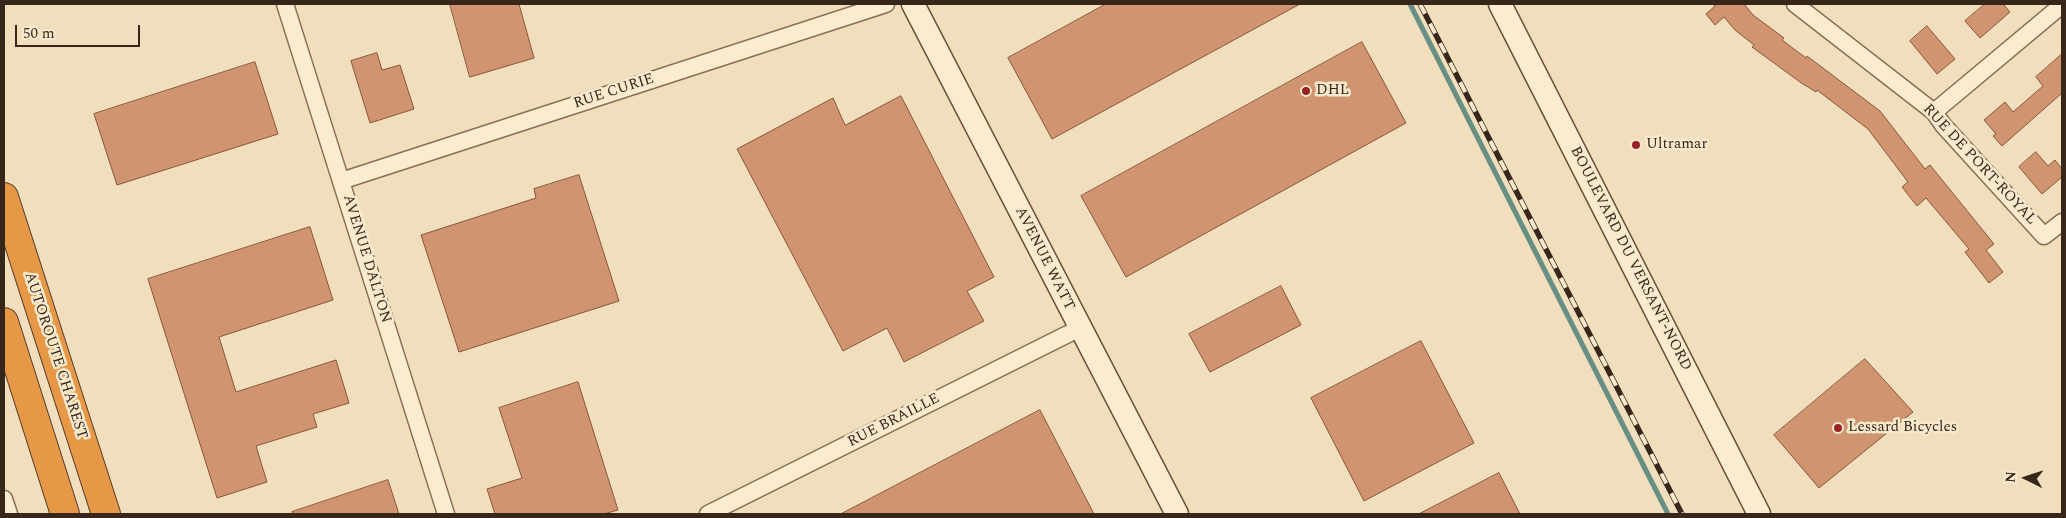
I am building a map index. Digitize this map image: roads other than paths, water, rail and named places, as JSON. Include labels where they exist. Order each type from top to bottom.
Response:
[{"type":"highway","name":"AUTOROUTE CHAREST","points":[[4,197],[106,514]]},
{"type":"highway","points":[[4,322],[65,514]]},
{"type":"street","name":"AVENUE DALTON","points":[[285,4],[446,514]]},
{"type":"street","name":"RUE CURIE","points":[[341,181],[886,4]]},
{"type":"street","name":"AVENUE WATT","points":[[912,4],[1177,514]]},
{"type":"street","name":"BOULEVARD DU VERSANT-NORD","points":[[1500,4],[1759,514]]},
{"type":"street","name":"RUE DE PORT-ROYAL","points":[[1795,4],[1934,112],[1943,125],[2044,236],[2062,222]]},
{"type":"street","points":[[1934,112],[2062,5]]},
{"type":"street","name":"RUE BRAILLE","points":[[708,514],[1080,328]]},
{"type":"street","points":[[4,499],[9,514]]},
{"type":"waterway","points":[[1410,4],[1668,514]]},
{"type":"railway","points":[[1420,4],[1682,514]]},
{"type":"place","name":"DHL","points":[[1306,91]]},
{"type":"place","name":"Ultramar","points":[[1636,145]]},
{"type":"place","name":"Lessard Bicycles","points":[[1838,428]]}]
